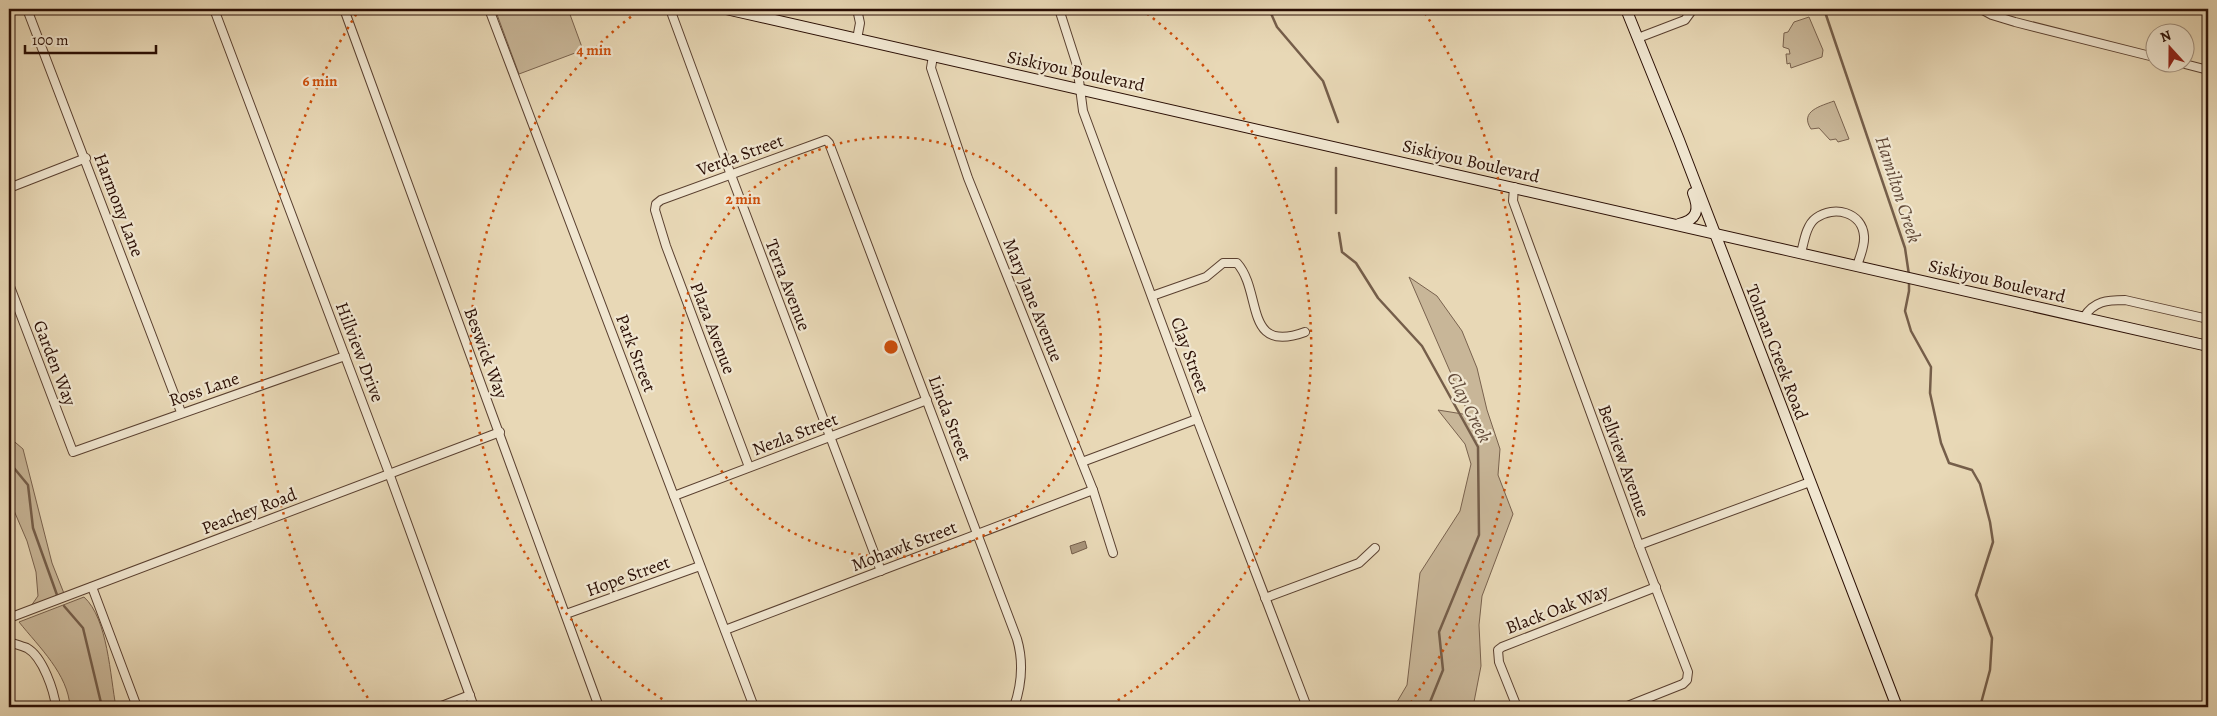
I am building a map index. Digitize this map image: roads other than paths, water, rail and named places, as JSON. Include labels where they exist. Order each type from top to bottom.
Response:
[{"type":"main road","name":"Siskiyou Boulevard","points":[[726,9],[2208,346]]},
{"type":"main road","name":"Tolman Creek Road","points":[[1626,9],[1668,117],[1679,140],[1897,707]]},
{"type":"main road","points":[[1676,224],[1693,219],[1697,209],[1697,204],[1679,158],[1679,140]]},
{"type":"street","name":"Harmony Lane","points":[[27,9],[86,158],[182,412]]},
{"type":"street","name":"Hillview Drive","points":[[214,9],[389,473],[474,707]]},
{"type":"street","name":"Beswick Way","points":[[344,9],[599,707]]},
{"type":"street","name":"Park Street","points":[[489,9],[754,707]]},
{"type":"street","name":"Terra Avenue","points":[[670,9],[730,175],[881,571]]},
{"type":"street","points":[[857,9],[860,23],[857,39]]},
{"type":"street","name":"Clay Street","points":[[1059,9],[1072,45],[1083,111],[1197,419],[1307,707]]},
{"type":"street","points":[[1638,38],[1685,20],[1693,9]]},
{"type":"street","points":[[1981,9],[1992,15],[2015,22],[2144,54]]},
{"type":"street","name":"Mary Jane Avenue","points":[[934,56],[931,68],[934,80],[968,178],[1093,490],[1113,553]]},
{"type":"street","points":[[2194,66],[2208,70]]},
{"type":"street","name":"Verda Street","points":[[661,200],[822,140],[829,143]]},
{"type":"street","name":"Linda Street","points":[[829,143],[1021,654],[1021,683],[1014,707]]},
{"type":"street","points":[[9,188],[86,158]]},
{"type":"street","name":"Bellview Avenue","points":[[1514,188],[1513,201],[1639,545],[1688,672],[1688,676],[1683,684],[1677,688],[1625,707]]},
{"type":"street","name":"Plaza Avenue","points":[[661,200],[656,204],[655,210],[660,227],[749,467]]},
{"type":"street","points":[[1801,253],[1809,227],[1815,218],[1827,213],[1848,213],[1858,219],[1864,236],[1857,266]]},
{"type":"street","points":[[1152,296],[1206,277],[1223,263],[1237,263],[1244,273],[1256,316],[1264,330],[1280,337],[1294,336],[1305,332]]},
{"type":"street","name":"Garden Way","points":[[9,284],[73,452]]},
{"type":"street","points":[[2084,317],[2094,304],[2112,300],[2125,300],[2208,319]]},
{"type":"street","name":"Ross Lane","points":[[73,452],[237,392],[261,386],[345,356]]},
{"type":"street","name":"Nezla Street","points":[[674,496],[927,400]]},
{"type":"street","points":[[1082,462],[1197,419]]},
{"type":"street","name":"Peachey Road","points":[[9,618],[500,432]]},
{"type":"street","points":[[1639,545],[1810,482]]},
{"type":"street","name":"Mohawk Street","points":[[724,630],[1093,490]]},
{"type":"street","points":[[1265,598],[1359,563],[1375,548]]},
{"type":"street","name":"Hope Street","points":[[566,614],[700,566]]},
{"type":"street","points":[[92,587],[137,707]]},
{"type":"street","name":"Black Oak Way","points":[[1517,707],[1499,662],[1498,650],[1656,587]]},
{"type":"street","points":[[9,642],[27,648],[34,654],[51,683],[56,707]]},
{"type":"street","points":[[439,707],[470,695]]},
{"type":"waterway","name":"Clay Creek","points":[[1269,9],[1277,27],[1323,81],[1338,122]]},
{"type":"waterway","name":"Hamilton Creek","points":[[1824,9],[1905,248],[1909,275]]},
{"type":"waterway","name":"Clay Creek","points":[[1336,168],[1336,213]]},
{"type":"waterway","name":"Clay Creek","points":[[1339,233],[1342,252],[1356,263],[1378,298],[1422,346],[1478,447],[1479,535],[1439,632],[1443,670],[1428,707]]},
{"type":"waterway","name":"Hamilton Creek","points":[[1909,280],[1905,311],[1911,331],[1931,367],[1930,393],[1941,443],[1949,463],[1972,470],[1980,484],[1990,522],[1993,542],[1976,595],[1992,638],[1990,670],[1980,707]]},
{"type":"waterway","points":[[9,462],[28,485],[33,528],[57,595]]},
{"type":"waterway","points":[[64,606],[83,628],[102,707]]}]
